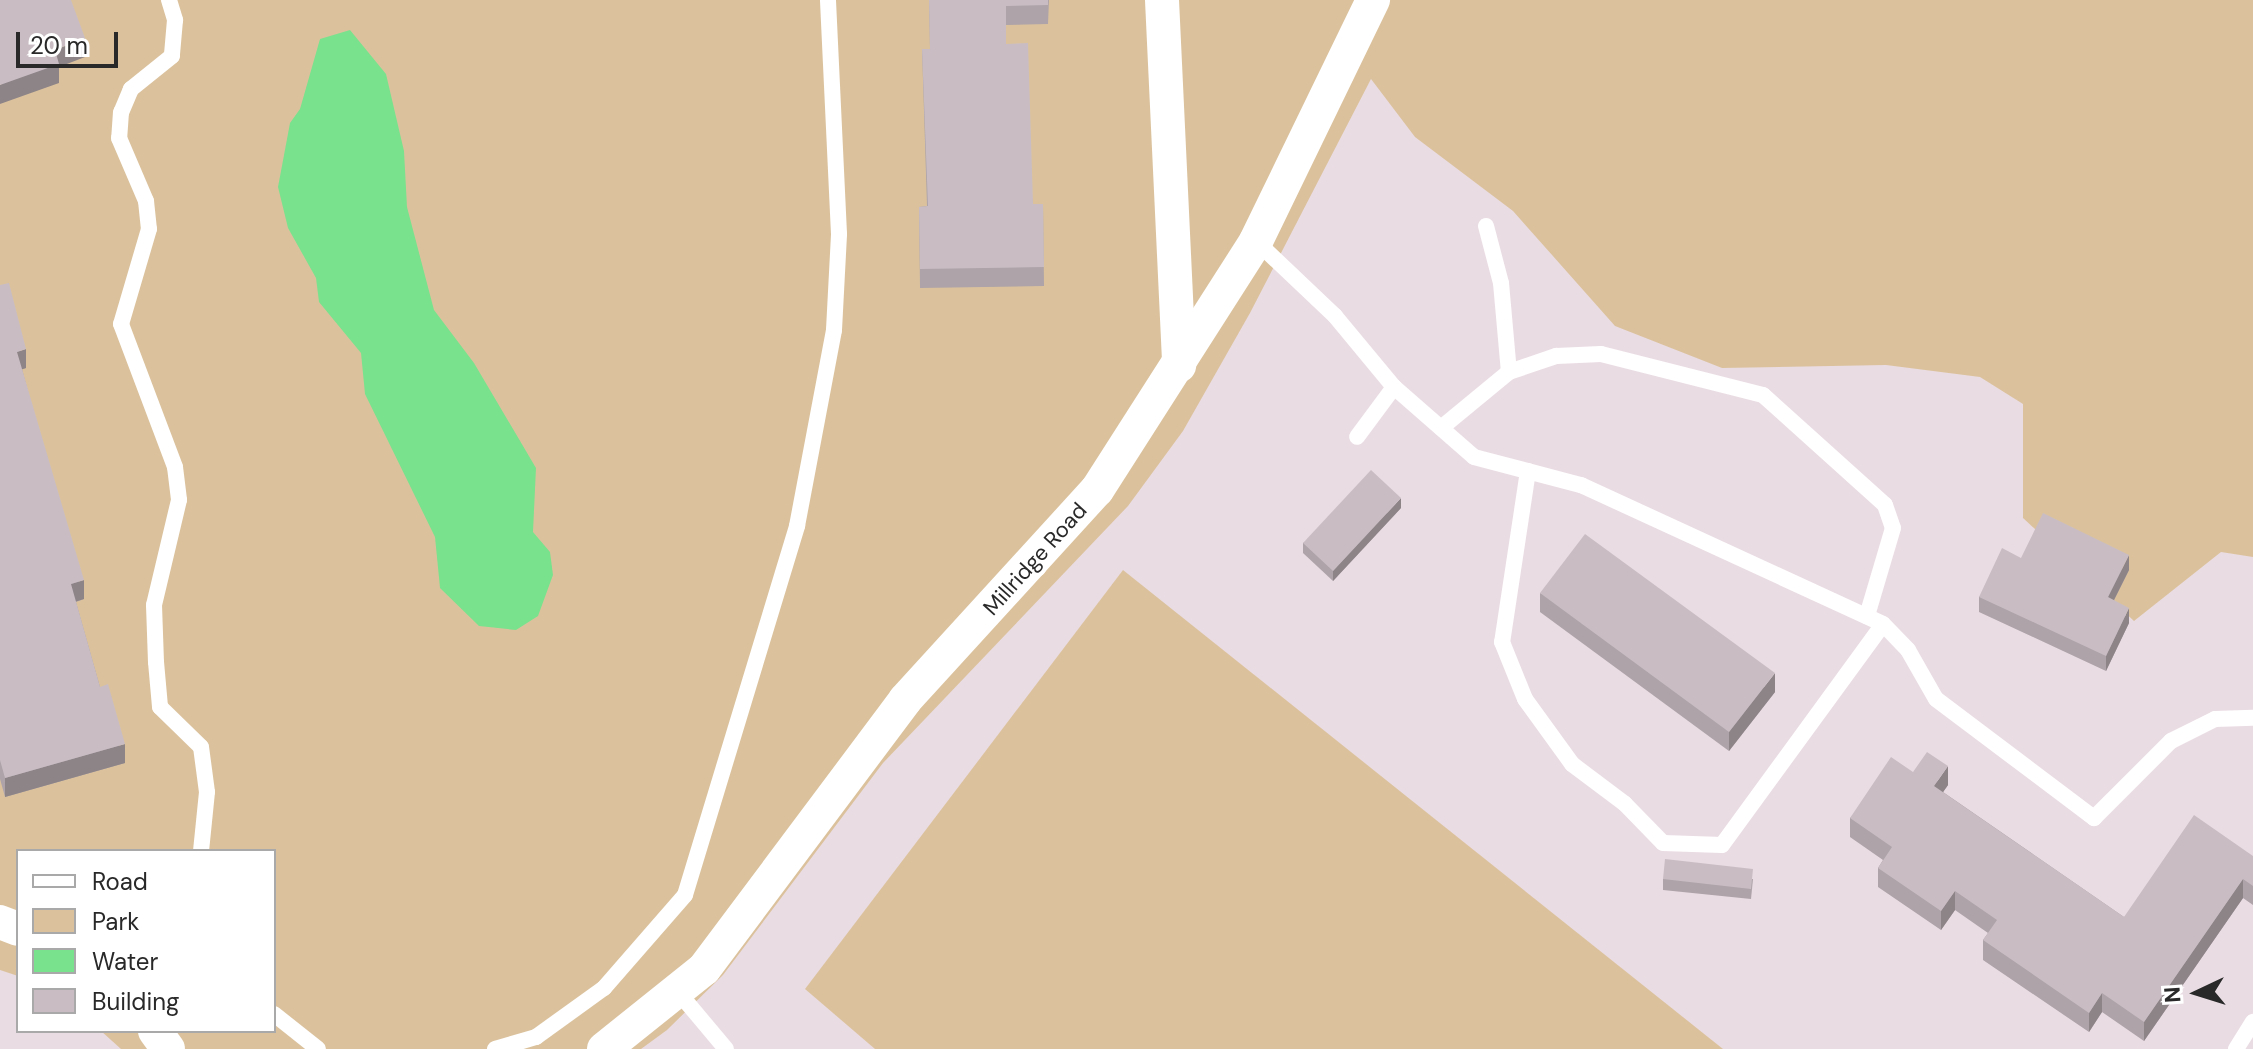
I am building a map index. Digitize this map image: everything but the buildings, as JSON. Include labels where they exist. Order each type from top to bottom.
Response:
[{"type":"street","points":[[1162,0],[1179,366]]},
{"type":"street","name":"Millridge Road","points":[[604,1049],[679,993],[704,969],[905,700],[1097,490],[1256,241],[1373,0]]},
{"type":"lane","points":[[169,0],[175,20],[172,56],[131,89],[121,112],[119,138],[146,201],[149,229],[121,324],[175,467],[179,500],[154,605],[156,662],[160,707],[201,747],[207,792],[201,849]]},
{"type":"lane","points":[[495,1049],[536,1037],[604,988],[685,895],[797,526],[834,330],[839,234],[828,0]]},
{"type":"lane","points":[[1486,226],[1501,283],[1509,372]]},
{"type":"lane","points":[[1256,241],[1335,316],[1394,387],[1474,457],[1581,485],[1883,624],[1908,650],[1936,699],[2094,818],[2171,741],[2215,719],[2253,718]]},
{"type":"lane","points":[[1441,428],[1509,372],[1556,356],[1601,354],[1763,395],[1885,505],[1893,528],[1867,616]]},
{"type":"lane","points":[[1357,437],[1394,387]]},
{"type":"lane","points":[[1528,471],[1502,642],[1525,699],[1572,764],[1625,804],[1663,843],[1722,845],[1883,624]]},
{"type":"lane","points":[[679,993],[726,1049]]},
{"type":"lane","points":[[276,1016],[318,1049]]},
{"type":"lane","points":[[2236,1049],[2253,1022]]},
{"type":"green space","points":[[0,0],[2253,0],[2253,557],[2221,552],[2134,621],[2023,518],[2023,404],[1980,377],[1886,365],[1722,368],[1615,326],[1513,211],[1415,137],[1371,79],[1250,313],[1183,431],[1128,506],[883,763],[723,975],[667,1030],[641,1049],[121,1049],[103,1033],[276,1033],[276,849],[16,849],[16,975],[0,970]]},
{"type":"green space","points":[[1123,570],[1723,1049],[875,1049],[805,989]]},
{"type":"water","points":[[350,30],[386,74],[404,151],[407,207],[434,310],[474,363],[536,468],[533,532],[550,552],[553,575],[538,616],[516,630],[479,626],[440,588],[435,537],[365,394],[361,353],[319,302],[316,278],[288,228],[278,187],[290,123],[300,109],[320,39]]}]
